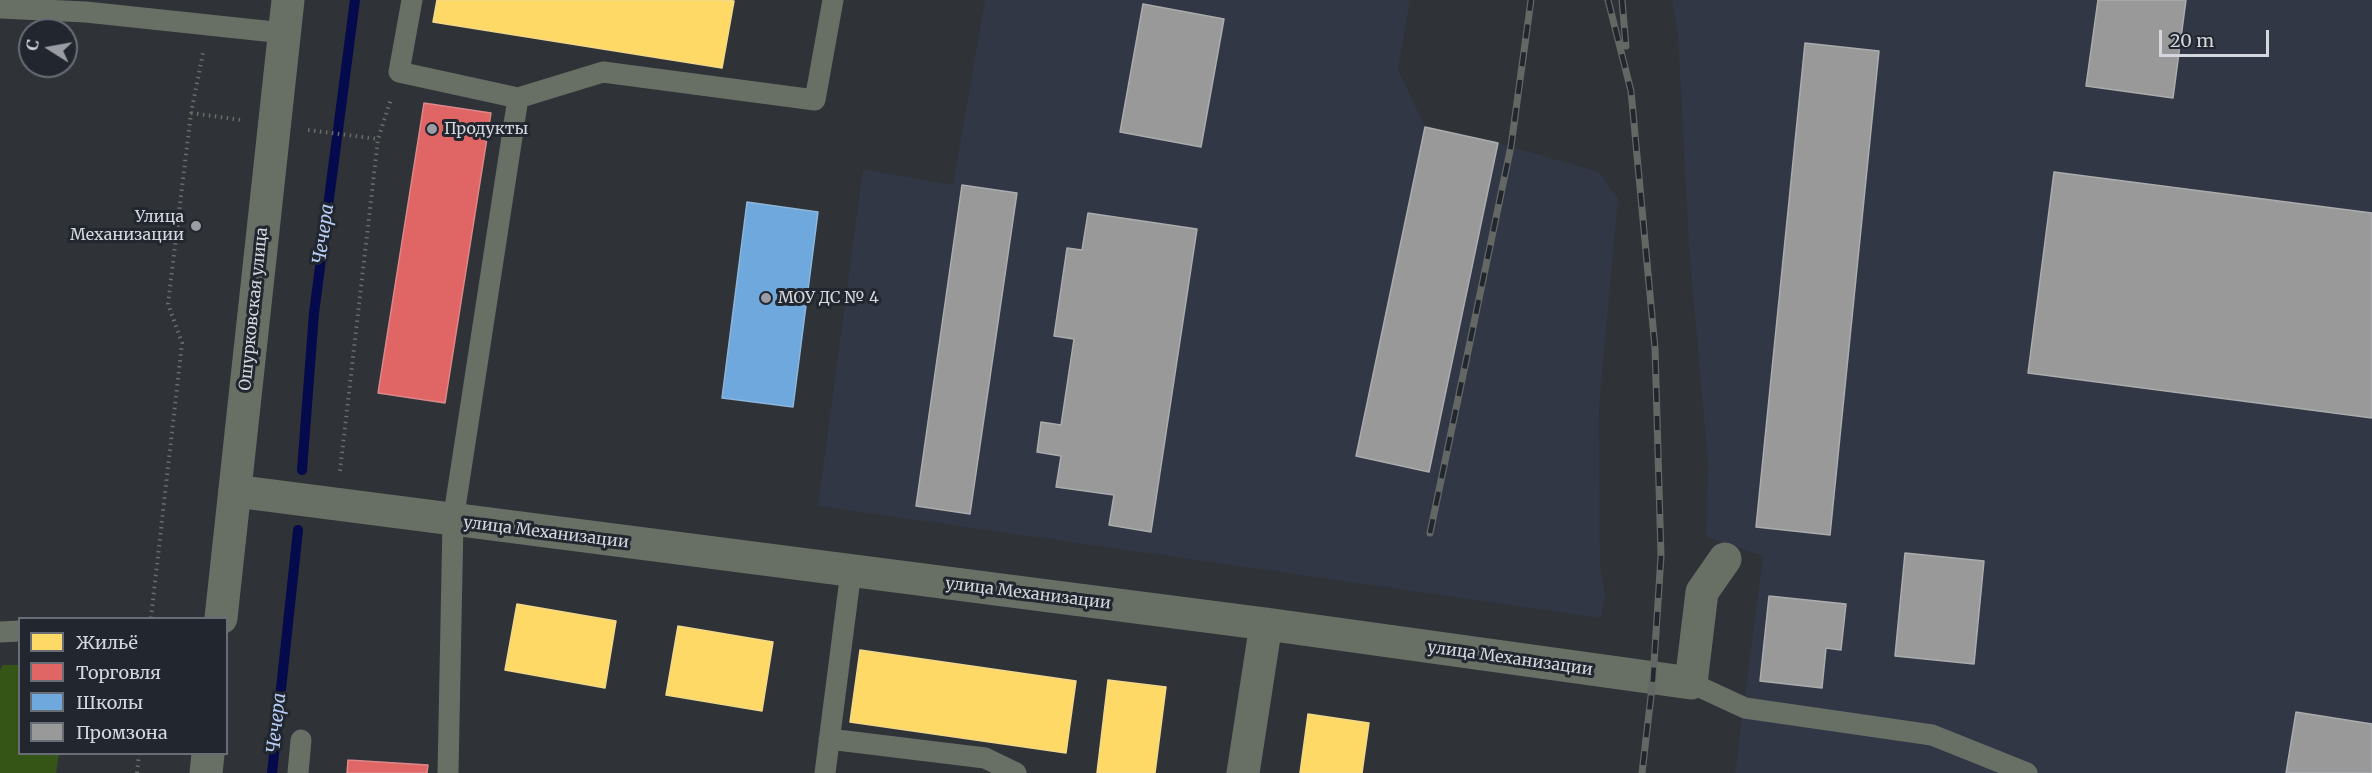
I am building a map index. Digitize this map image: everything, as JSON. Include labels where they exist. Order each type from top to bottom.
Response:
[{"type":"street","name":"Ошурковская улица","points":[[221,617],[288,0]]},
{"type":"street","name":"улица Механизации","points":[[235,491],[453,521],[1266,624],[1691,683]]},
{"type":"street","points":[[1691,683],[1702,592],[1725,559]]},
{"type":"street","points":[[1243,773],[1266,624]]},
{"type":"street","points":[[206,773],[208,755]]},
{"type":"lane","points":[[412,0],[399,72],[518,98],[603,72],[815,100],[833,0]]},
{"type":"lane","points":[[0,8],[85,6],[209,25],[284,33]]},
{"type":"lane","points":[[448,773],[453,521],[518,98]]},
{"type":"lane","points":[[825,773],[851,571]]},
{"type":"lane","points":[[0,632],[18,631]]},
{"type":"lane","points":[[1691,683],[1745,708],[1932,735],[2028,773]]},
{"type":"lane","points":[[829,739],[985,758],[1016,773]]},
{"type":"lane","points":[[298,773],[301,740]]},
{"type":"path","points":[[151,617],[182,343],[168,304],[191,113],[209,25]]},
{"type":"path","points":[[336,505],[378,139],[399,72]]},
{"type":"path","points":[[324,132],[378,139]]},
{"type":"path","points":[[137,773],[139,755]]},
{"type":"shaded area","points":[[985,0],[1410,0],[1398,69],[1425,127],[1498,143],[1599,172],[1618,198],[1599,407],[1600,566],[1605,595],[1601,618],[818,506],[863,169],[953,185]]},
{"type":"shaded area","points":[[1672,0],[2372,0],[2372,773],[1735,773],[1763,556],[1706,537],[1708,463],[1689,249],[1678,35]]},
{"type":"green space","points":[[3,665],[18,665],[18,755],[59,755],[56,773],[0,773],[0,670]]},
{"type":"building: Жильё","points":[[437,0],[734,1],[722,68],[433,22]]},
{"type":"building: Жильё","points":[[517,604],[616,621],[605,688],[505,670]]},
{"type":"building: Жильё","points":[[678,626],[773,642],[762,711],[666,695]]},
{"type":"building: Жильё","points":[[860,650],[1076,681],[1066,753],[850,722]]},
{"type":"building: Жильё","points":[[1108,680],[1166,687],[1155,773],[1097,773]]},
{"type":"building: Жильё","points":[[1308,714],[1369,723],[1362,773],[1300,773]]},
{"type":"building: Торговля","points":[[424,103],[491,113],[445,403],[378,393]]},
{"type":"building: Торговля","points":[[348,760],[428,765],[427,773],[347,773]]},
{"type":"building: Школы","points":[[747,202],[818,212],[793,407],[722,398]]},
{"type":"building: Промзона","points":[[2098,0],[2186,0],[2173,98],[2086,86]]},
{"type":"building: Промзона","points":[[1143,4],[1224,19],[1201,147],[1120,132]]},
{"type":"building: Промзона","points":[[1805,43],[1879,51],[1830,535],[1756,527]]},
{"type":"building: Промзона","points":[[1425,127],[1498,143],[1429,472],[1356,456]]},
{"type":"building: Промзона","points":[[2054,172],[2372,213],[2372,418],[2028,373]]},
{"type":"building: Промзона","points":[[962,185],[1017,193],[970,514],[916,506]]},
{"type":"building: Промзона","points":[[1088,213],[1197,229],[1151,532],[1109,525],[1114,495],[1056,487],[1061,456],[1037,452],[1041,422],[1061,425],[1074,339],[1054,336],[1067,248],[1082,250]]},
{"type":"building: Промзона","points":[[1905,553],[1984,561],[1974,664],[1895,656]]},
{"type":"building: Промзона","points":[[1769,596],[1846,604],[1841,650],[1826,648],[1822,688],[1760,681]]},
{"type":"building: Промзона","points":[[2296,712],[2372,724],[2372,773],[2286,773]]},
{"type":"waterway","name":"Чечера","points":[[302,470],[314,313],[355,0]]},
{"type":"waterway","name":"Чечера","points":[[272,773],[298,530]]},
{"type":"railway","points":[[1430,533],[1511,146],[1531,0]]},
{"type":"railway","points":[[1608,0],[1631,91],[1655,348],[1661,556],[1653,679],[1642,773]]},
{"type":"railway","points":[[1622,0],[1626,46]]},
{"type":"place","name":"Продукты","points":[[432,129]]},
{"type":"place","name":"Улица Механизации","points":[[196,226]]},
{"type":"place","name":"МОУ ДС № 4","points":[[766,298]]}]
